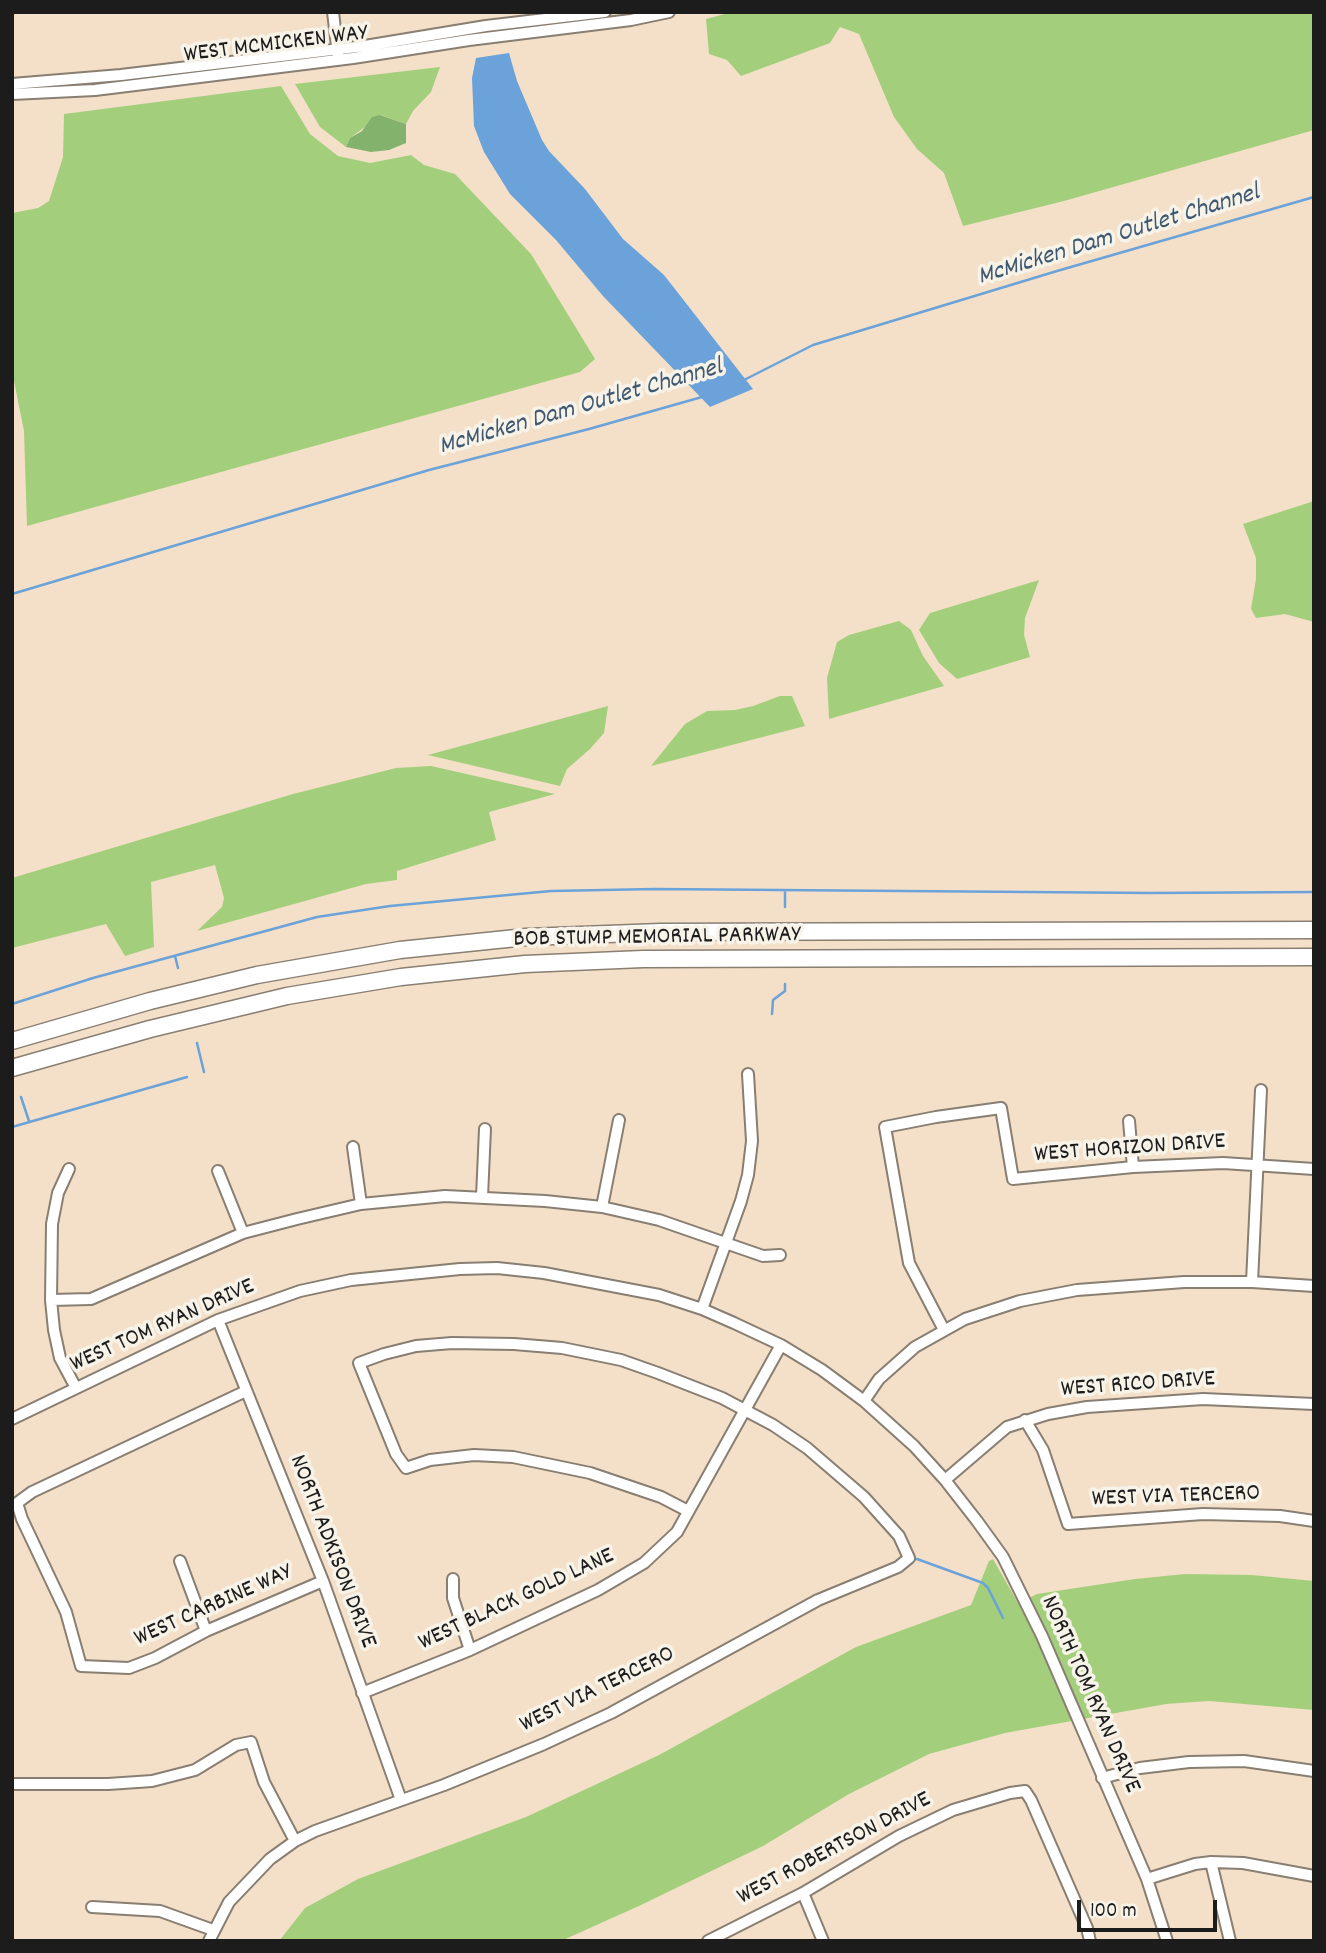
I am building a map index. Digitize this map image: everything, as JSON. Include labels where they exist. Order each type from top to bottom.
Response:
[{"type":"highway","name":"BOB STUMP MEMORIAL PARKWAY","points":[[12,1041],[150,1001],[257,975],[400,950],[526,937],[631,932],[1314,930]]},
{"type":"highway","name":"BOB STUMP MEMORIAL PARKWAY","points":[[12,1068],[150,1028],[265,1001],[401,977],[514,965],[667,958],[1314,957]]},
{"type":"street","points":[[333,12],[338,54]]},
{"type":"street","name":"WEST MCMICKEN WAY","points":[[12,94],[95,90],[338,54],[486,26],[584,17],[604,12]]},
{"type":"street","name":"WEST MCMICKEN WAY","points":[[584,17],[631,20],[669,12]]},
{"type":"street","name":"WEST MCMICKEN WAY","points":[[12,84],[338,54]]},
{"type":"street","points":[[702,1308],[741,1201],[749,1163],[752,1141],[748,1074]]},
{"type":"street","points":[[1252,1282],[1261,1090]]},
{"type":"street","name":"WEST HORIZON DRIVE","points":[[944,1329],[909,1263],[885,1128],[936,1117],[1001,1108],[1013,1180],[1133,1167],[1223,1163],[1314,1169]]},
{"type":"street","points":[[602,1207],[619,1120]]},
{"type":"street","points":[[1129,1121],[1133,1167]]},
{"type":"street","points":[[482,1197],[485,1129]]},
{"type":"street","points":[[353,1147],[361,1203]]},
{"type":"street","points":[[69,1169],[58,1194],[52,1224],[51,1300],[60,1358],[76,1388]]},
{"type":"street","points":[[218,1171],[243,1233]]},
{"type":"street","points":[[51,1300],[91,1300],[243,1233],[361,1203],[445,1196],[602,1207],[659,1220],[763,1256],[780,1255]]},
{"type":"street","name":"WEST TOM RYAN DRIVE","points":[[12,1419],[218,1320],[300,1291],[351,1280],[404,1273],[497,1268],[596,1281],[659,1296],[702,1308],[781,1345],[822,1370],[864,1401],[914,1446],[945,1480]]},
{"type":"street","points":[[864,1401],[879,1379],[915,1347],[965,1319],[1020,1301],[1077,1290],[1184,1282],[1314,1286]]},
{"type":"street","name":"NORTH ADKISON DRIVE","points":[[218,1320],[323,1581],[401,1800]]},
{"type":"street","points":[[688,1511],[661,1497],[590,1473],[513,1457],[474,1455],[441,1458],[406,1468],[396,1454],[359,1363],[416,1346],[452,1343],[562,1348],[621,1360],[722,1398],[744,1410]]},
{"type":"street","name":"WEST BLACK GOLD LANE","points":[[362,1693],[470,1650],[598,1590],[644,1563],[677,1532],[781,1345]]},
{"type":"street","name":"WEST CARBINE WAY","points":[[246,1391],[32,1492],[17,1503],[66,1612],[80,1666],[129,1668],[155,1658],[206,1631],[323,1581]]},
{"type":"street","name":"WEST RICO DRIVE","points":[[945,1480],[980,1447],[1007,1427],[1026,1420],[1087,1407],[1203,1399],[1314,1404]]},
{"type":"street","name":"WEST VIA TERCERO","points":[[211,1935],[229,1902],[270,1859],[295,1841],[544,1744],[611,1713],[818,1600],[898,1567],[909,1558],[899,1536],[856,1489],[807,1448],[773,1425],[744,1410]]},
{"type":"street","name":"WEST VIA TERCERO","points":[[1026,1420],[1043,1450],[1068,1524],[1203,1514],[1280,1516],[1314,1521]]},
{"type":"street","name":"NORTH TOM RYAN DRIVE","points":[[945,1480],[1003,1557],[1042,1636],[1147,1880],[1167,1941]]},
{"type":"street","points":[[180,1561],[206,1631]]},
{"type":"street","points":[[453,1579],[453,1598],[470,1650]]},
{"type":"street","points":[[12,1784],[152,1781],[195,1769],[236,1745],[251,1742],[264,1782],[295,1841]]},
{"type":"street","points":[[1102,1778],[1140,1768],[1189,1762],[1244,1761],[1314,1771]]},
{"type":"street","name":"WEST ROBERTSON DRIVE","points":[[708,1941],[803,1893],[899,1836],[953,1810],[1025,1791],[1087,1928],[1090,1941]]},
{"type":"street","points":[[1147,1880],[1195,1864],[1211,1862],[1243,1863],[1314,1876]]},
{"type":"street","points":[[1211,1862],[1230,1941]]},
{"type":"street","points":[[803,1893],[823,1941]]},
{"type":"street","points":[[92,1907],[160,1911],[211,1935]]},
{"type":"green space","points":[[732,12],[1314,12],[1314,130],[1064,201],[963,226],[944,173],[917,149],[894,117],[859,34],[840,27],[830,43],[741,76],[727,60],[709,54],[706,19]]},
{"type":"green space","points":[[440,67],[431,92],[413,111],[406,124],[381,115],[350,138],[346,147],[320,127],[295,84]]},
{"type":"green space","points":[[281,86],[310,134],[338,156],[370,163],[411,155],[424,165],[455,174],[531,254],[595,359],[580,372],[27,526],[24,431],[12,371],[12,213],[38,208],[49,201],[63,157],[64,114]]},
{"type":"green space","points":[[380,115],[406,124],[406,143],[389,150],[371,152],[346,147],[350,138],[362,131],[372,117]]},
{"type":"green space","points":[[1314,501],[1314,622],[1285,614],[1256,618],[1251,609],[1256,558],[1243,524]]},
{"type":"green space","points":[[1039,580],[1025,618],[1024,635],[1030,657],[957,679],[939,663],[919,630],[930,613]]},
{"type":"green space","points":[[899,621],[911,630],[923,656],[944,686],[829,719],[827,678],[837,642],[849,635]]},
{"type":"green space","points":[[780,696],[792,696],[805,726],[651,766],[685,724],[707,711],[735,710]]},
{"type":"green space","points":[[608,706],[604,733],[567,769],[560,786],[428,755]]},
{"type":"green space","points":[[431,766],[555,794],[489,812],[496,840],[397,871],[397,880],[366,884],[197,931],[222,907],[224,898],[215,865],[151,882],[154,947],[125,956],[106,924],[12,948],[12,878],[293,794],[396,768]]},
{"type":"green space","points":[[993,1559],[1018,1603],[1037,1594],[1185,1574],[1252,1575],[1314,1581],[1314,1710],[1209,1701],[1166,1704],[1005,1733],[929,1754],[849,1794],[763,1846],[561,1941],[279,1941],[305,1908],[358,1879],[526,1817],[659,1755],[856,1647],[971,1605],[989,1561]]},
{"type":"water","points":[[509,53],[517,81],[549,151],[585,189],[623,239],[664,275],[753,389],[710,407],[510,194],[484,152],[474,126],[472,78],[476,58]]},
{"type":"waterway","name":"McMicken Dam Outlet Channel","points":[[744,380],[813,345],[1314,197]]},
{"type":"waterway","name":"McMicken Dam Outlet Channel","points":[[12,594],[429,470],[702,397]]},
{"type":"waterway","points":[[12,1004],[93,978],[317,917],[390,906],[551,891],[655,889],[1314,892]]},
{"type":"waterway","points":[[785,891],[785,907]]},
{"type":"waterway","points":[[175,956],[178,968]]},
{"type":"waterway","points":[[772,1014],[773,1000],[785,991],[785,984]]},
{"type":"waterway","points":[[197,1043],[204,1072]]},
{"type":"waterway","points":[[12,1127],[187,1077]]},
{"type":"waterway","points":[[21,1097],[29,1121]]},
{"type":"waterway","points":[[917,1559],[983,1583],[1003,1618]]}]
